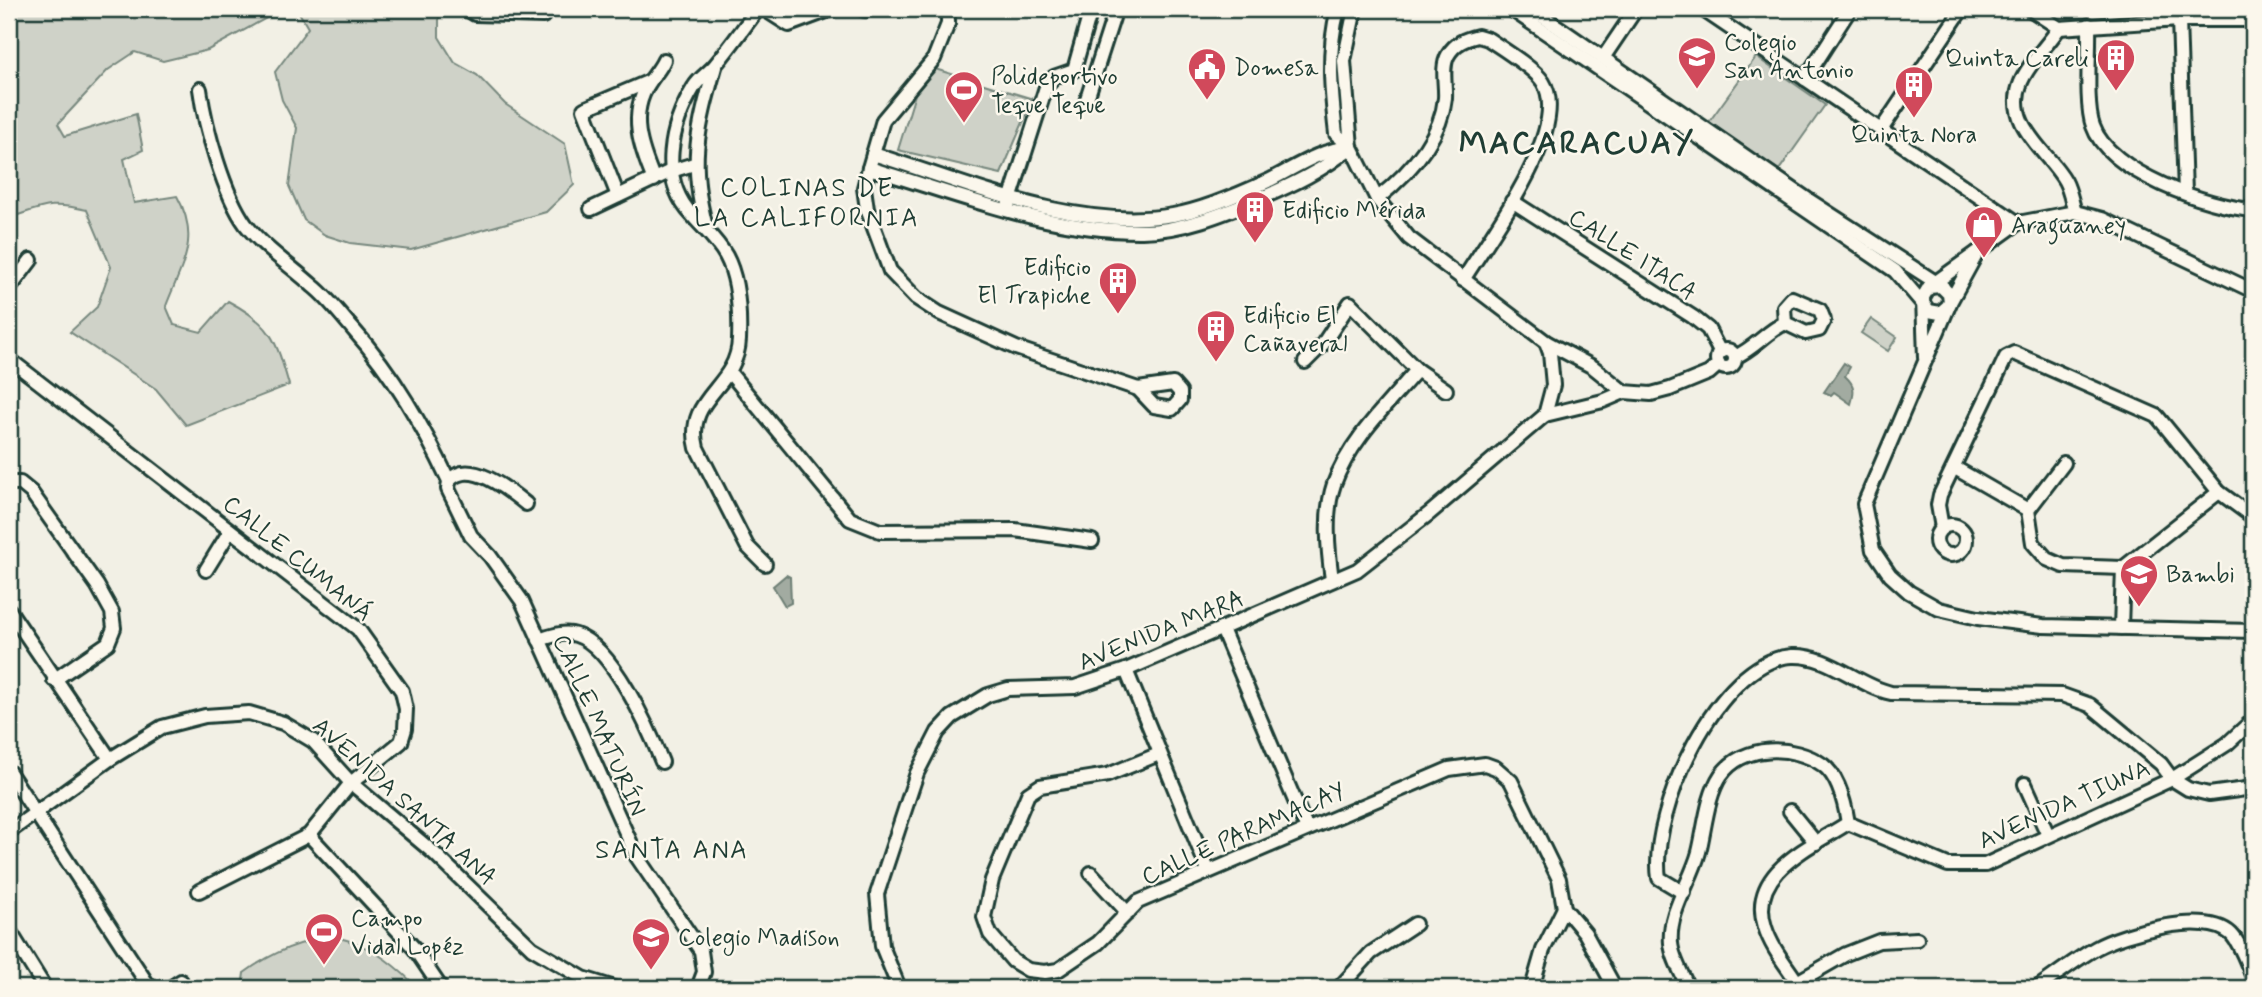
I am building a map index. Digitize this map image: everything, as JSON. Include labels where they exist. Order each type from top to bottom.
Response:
[{"type":"street","points":[[467,9],[475,13],[542,16],[549,9]]},
{"type":"street","points":[[758,9],[716,65],[695,84],[677,119],[671,148],[671,172],[679,195],[691,214],[706,228],[727,258],[738,298],[739,344],[730,373],[721,387],[701,404],[694,436],[697,448],[747,546],[765,564]]},
{"type":"street","points":[[764,9],[789,25],[832,9]]},
{"type":"street","points":[[948,9],[948,24],[934,59],[883,120],[864,188],[873,227],[890,271],[916,298],[939,313],[1016,348],[1138,389]]},
{"type":"street","points":[[1009,203],[1046,87],[1054,77],[1074,70],[1090,13],[1097,9]]},
{"type":"street","points":[[1086,102],[1114,18],[1112,9]]},
{"type":"street","points":[[1338,9],[1331,53],[1332,103],[1336,134],[1351,147]]},
{"type":"street","points":[[1355,9],[1344,61],[1351,147],[1377,199],[1409,237],[1546,342],[1593,367],[1624,392],[1642,395],[1670,389],[1709,373],[1719,358],[1730,351],[1735,357],[1754,348],[1771,330],[1785,323]]},
{"type":"street","points":[[1511,9],[1895,271],[1934,313],[1948,306],[1977,253]]},
{"type":"street","points":[[1532,9],[1950,295],[1935,343],[1925,358],[1864,504],[1868,535],[1883,567],[1909,592],[1951,613],[2043,626],[2253,631]]},
{"type":"street","points":[[1603,58],[1636,9]]},
{"type":"street","points":[[1702,9],[2018,223]]},
{"type":"street","points":[[1805,79],[1850,9]]},
{"type":"street","points":[[1881,130],[1962,9]]},
{"type":"street","points":[[2030,9],[2059,29],[2179,20],[2253,20]]},
{"type":"street","points":[[2179,20],[2185,193]]},
{"type":"street","points":[[2089,25],[2091,113],[2099,137],[2143,177],[2185,193],[2253,210]]},
{"type":"street","points":[[2059,29],[2022,80],[2018,105],[2034,146],[2065,181],[2075,212]]},
{"type":"street","points":[[1377,199],[1414,165],[1429,141],[1445,101],[1446,59],[1450,52],[1467,38],[1478,36],[1504,49],[1542,81],[1550,103],[1543,139],[1512,201],[1463,280]]},
{"type":"street","points":[[654,180],[638,141],[640,107],[650,81],[664,60]]},
{"type":"street","points":[[706,228],[694,164],[697,135],[716,65]]},
{"type":"street","points":[[618,196],[584,108],[650,81]]},
{"type":"street","name":"CALLE MATURÍN","points":[[200,89],[229,190],[246,224],[283,262],[314,287],[355,331],[410,402],[449,481],[448,489],[471,536],[490,556],[522,601],[637,857],[701,951],[704,971],[698,988]]},
{"type":"street","points":[[869,168],[1009,203],[1123,218],[1173,215],[1268,188],[1312,174],[1351,147]]},
{"type":"street","points":[[873,154],[1009,203]]},
{"type":"street","points":[[591,209],[694,164]]},
{"type":"street","name":"CALLE ITACA","points":[[1512,201],[1693,317],[1708,329],[1719,358]]},
{"type":"street","points":[[1925,358],[1923,302],[1936,286],[2018,223],[2075,212],[2102,219],[2253,291]]},
{"type":"street","points":[[1910,267],[1938,269],[1977,253]]},
{"type":"street","points":[[9,289],[31,260]]},
{"type":"street","points":[[1305,362],[1323,344],[1350,303],[1417,370],[1446,390]]},
{"type":"street","points":[[1546,342],[1550,353],[1553,385],[1545,415],[1603,401],[1624,392]]},
{"type":"street","points":[[1942,528],[1938,505],[2006,357],[2014,354],[2157,416],[2219,492],[2253,517]]},
{"type":"street","name":"CALLE CUMANÁ","points":[[9,359],[358,629],[402,691],[406,709],[401,742],[351,783],[309,835],[199,891]]},
{"type":"street","points":[[1332,580],[1329,525],[1334,485],[1352,450],[1417,370]]},
{"type":"street","points":[[730,373],[850,519],[864,527],[880,531],[1015,530],[1092,541]]},
{"type":"street","name":"AVENIDA MARA","points":[[899,988],[882,946],[877,894],[917,773],[938,732],[969,704],[1008,690],[1074,687],[1126,670],[1357,570],[1387,548],[1545,415]]},
{"type":"street","points":[[2064,463],[2028,510],[2033,544],[2054,564],[2123,568],[2219,492]]},
{"type":"street","points":[[1955,468],[2028,510]]},
{"type":"street","points":[[449,481],[453,477],[472,472],[504,486],[526,504]]},
{"type":"street","points":[[9,483],[20,483],[31,492],[97,585],[112,612],[114,628],[108,643],[54,680]]},
{"type":"street","points":[[206,570],[230,531]]},
{"type":"street","points":[[2121,628],[2123,568]]},
{"type":"street","points":[[9,610],[110,759]]},
{"type":"street","points":[[1222,629],[1306,827]]},
{"type":"street","points":[[539,640],[566,634],[578,635],[594,646],[650,729],[662,762]]},
{"type":"street","points":[[1684,892],[1659,878],[1657,864],[1671,796],[1688,758],[1721,704],[1741,680],[1773,660],[1813,657],[1874,689],[1891,693],[2071,698],[2090,705],[2161,764],[2172,779],[2188,789],[2209,794],[2253,788]]},
{"type":"street","points":[[1126,670],[1208,870]]},
{"type":"street","name":"AVENIDA SANTA ANA","points":[[9,832],[110,759],[162,727],[205,716],[249,713],[283,723],[313,741],[351,783],[434,853],[532,948],[583,978],[614,988]]},
{"type":"street","name":"AVENIDA TIUNA","points":[[1848,823],[1948,865],[1966,867],[1985,864],[2172,779],[2227,744],[2253,720]]},
{"type":"street","points":[[1688,988],[1671,945],[1673,918],[1684,892],[1720,777],[1734,761],[1756,752],[1780,750],[1804,756],[1824,766],[1839,787],[1848,823],[1778,868],[1765,889],[1761,910],[1765,929],[1799,985],[1846,954],[1879,941],[1917,939]]},
{"type":"street","name":"CALLE PARAMACAY","points":[[1159,754],[1108,775],[1040,786],[1028,794],[992,880],[984,917],[990,934],[1013,961],[1028,970],[1058,970],[1098,943],[1138,902],[1306,827],[1449,769],[1472,763],[1485,764],[1505,775],[1518,792],[1559,879],[1564,908],[1585,933],[1615,988]]},
{"type":"street","points":[[9,772],[150,988]]},
{"type":"street","points":[[2025,784],[2048,835]]},
{"type":"street","points":[[1790,811],[1816,843]]},
{"type":"street","points":[[309,835],[414,948],[441,988]]},
{"type":"street","points":[[1091,873],[1128,912]]},
{"type":"street","points":[[1532,988],[1543,950],[1564,908]]},
{"type":"street","points":[[2038,988],[2097,947],[2147,929],[2207,923],[2219,925],[2232,935],[2253,977]]},
{"type":"street","points":[[1339,988],[1371,953],[1415,924]]},
{"type":"street","points":[[9,930],[45,988]]},
{"type":"shaded area","points":[[9,9],[283,9],[208,50],[163,61],[135,52],[108,70],[58,124],[65,136],[136,114],[143,150],[124,159],[134,203],[177,196],[188,225],[183,264],[166,306],[174,325],[201,332],[228,301],[243,309],[270,335],[289,385],[186,425],[156,389],[70,332],[97,307],[111,267],[87,210],[55,206],[39,208],[9,218]]},
{"type":"shaded area","points":[[297,9],[439,9],[439,37],[455,63],[477,75],[505,104],[565,144],[574,185],[546,212],[411,250],[350,243],[325,235],[304,220],[289,186],[297,128],[282,100],[275,72],[308,28]]},
{"type":"shaded area","points":[[1756,57],[1825,105],[1779,170],[1709,122]]},
{"type":"shaded area","name":"Polideportivo Teque Teque","points":[[935,69],[1033,99],[1001,174],[898,150],[916,91]]},
{"type":"shaded area","points":[[1871,319],[1897,337],[1888,351],[1861,333]]},
{"type":"shaded area","points":[[1844,363],[1850,367],[1845,376],[1853,388],[1851,404],[1834,392],[1831,395],[1824,392]]},
{"type":"shaded area","points":[[786,575],[790,577],[791,603],[785,606],[773,586]]},
{"type":"shaded area","name":"Campo Vidal Lopéz","points":[[335,937],[358,944],[377,954],[413,983],[413,988],[242,988],[244,973],[265,959],[298,944]]},
{"type":"place","name":"Colegio San Antonio","points":[[1697,90]]},
{"type":"place","name":"Quinta Careli","points":[[2116,92]]},
{"type":"place","name":"Domesa","points":[[1207,101]]},
{"type":"place","name":"Quinta Nora","points":[[1914,119]]},
{"type":"place","name":"Polideportivo Teque Teque","points":[[964,124]]},
{"type":"place","name":"Edificio Mérida","points":[[1255,244]]},
{"type":"place","name":"Araguaney","points":[[1984,259]]},
{"type":"place","name":"Edificio El Trapiche","points":[[1118,315]]},
{"type":"place","name":"Edificio El Cañaveral","points":[[1216,363]]},
{"type":"place","name":"Bambi","points":[[2139,608]]},
{"type":"place","name":"Campo Vidal Lopéz","points":[[324,966]]},
{"type":"place","name":"Colegio Madison","points":[[651,971]]},
{"type":"district","name":"MACARACUAY","points":[[1577,142]]},
{"type":"district","name":"COLINAS DE LA CALIFORNIA","points":[[807,202]]},
{"type":"district","name":"SANTA ANA","points":[[672,849]]}]
